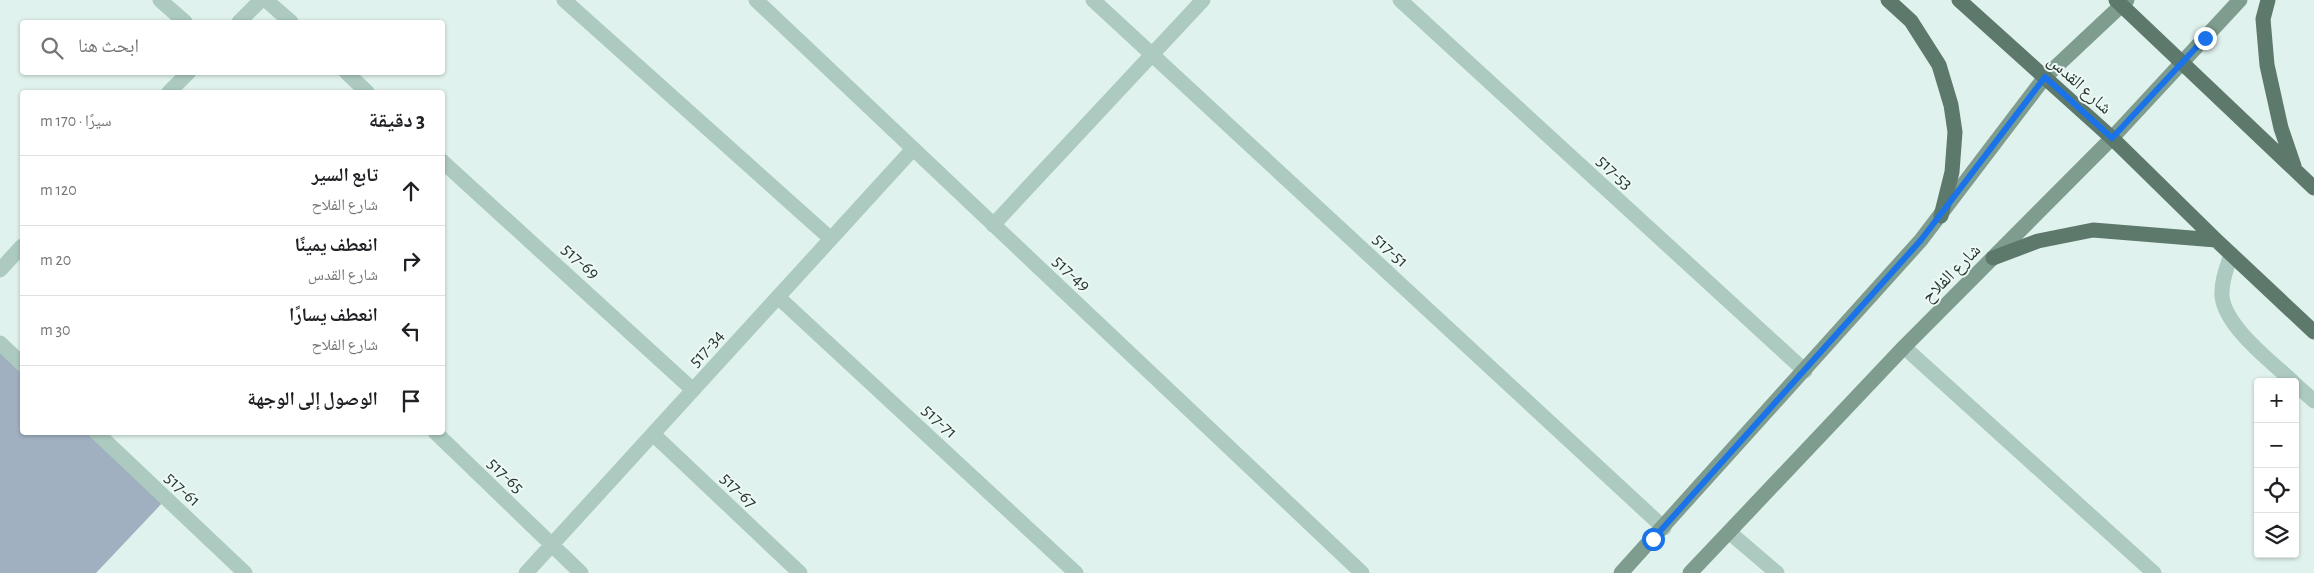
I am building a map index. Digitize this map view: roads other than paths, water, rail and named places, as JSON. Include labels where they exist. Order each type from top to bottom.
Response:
[{"type":"main road","points":[[1888,0],[1911,21],[1939,65],[1951,105],[1955,132],[1952,172],[1941,216]]},
{"type":"main road","name":"شارع القدس","points":[[1959,0],[2112,138],[2231,254]]},
{"type":"main road","name":"شارع الفلاح","points":[[1690,573],[1904,347],[2112,138],[2240,0]]},
{"type":"main road","points":[[2268,0],[2263,19],[2267,65],[2281,128],[2296,171]]},
{"type":"main road","points":[[1621,573],[1805,371],[1941,216],[2045,77],[2122,2],[2182,63],[2314,188]]},
{"type":"main road","points":[[1993,258],[2038,241],[2093,230],[2216,240]]},
{"type":"main road","points":[[2231,254],[2314,332]]},
{"type":"street","points":[[160,0],[183,20]]},
{"type":"street","points":[[241,20],[261,0]]},
{"type":"street","points":[[266,0],[289,20]]},
{"type":"street","points":[[564,0],[831,239]]},
{"type":"street","name":"517-49","points":[[756,0],[1362,573]]},
{"type":"street","name":"517-51","points":[[1093,0],[1664,528]]},
{"type":"street","points":[[993,225],[1203,0]]},
{"type":"street","name":"517-53","points":[[1400,0],[1805,371]]},
{"type":"street","points":[[171,90],[186,75]]},
{"type":"street","points":[[349,75],[366,90]]},
{"type":"street","name":"517-34","points":[[526,573],[913,149]]},
{"type":"street","name":"517-69","points":[[445,164],[693,390]]},
{"type":"street","points":[[0,270],[20,248]]},
{"type":"street","points":[[2231,254],[2223,280],[2222,298],[2230,316],[2243,334],[2289,378]]},
{"type":"street","name":"517-71","points":[[778,297],[1076,573]]},
{"type":"street","points":[[0,343],[20,362]]},
{"type":"street","points":[[1904,347],[2154,573]]},
{"type":"street","points":[[2299,388],[2314,401]]},
{"type":"street","name":"517-67","points":[[653,434],[800,573]]},
{"type":"street","name":"517-61","points":[[99,435],[245,573]]},
{"type":"street","name":"517-65","points":[[438,435],[582,573]]},
{"type":"street","points":[[1729,532],[1777,573]]}]
